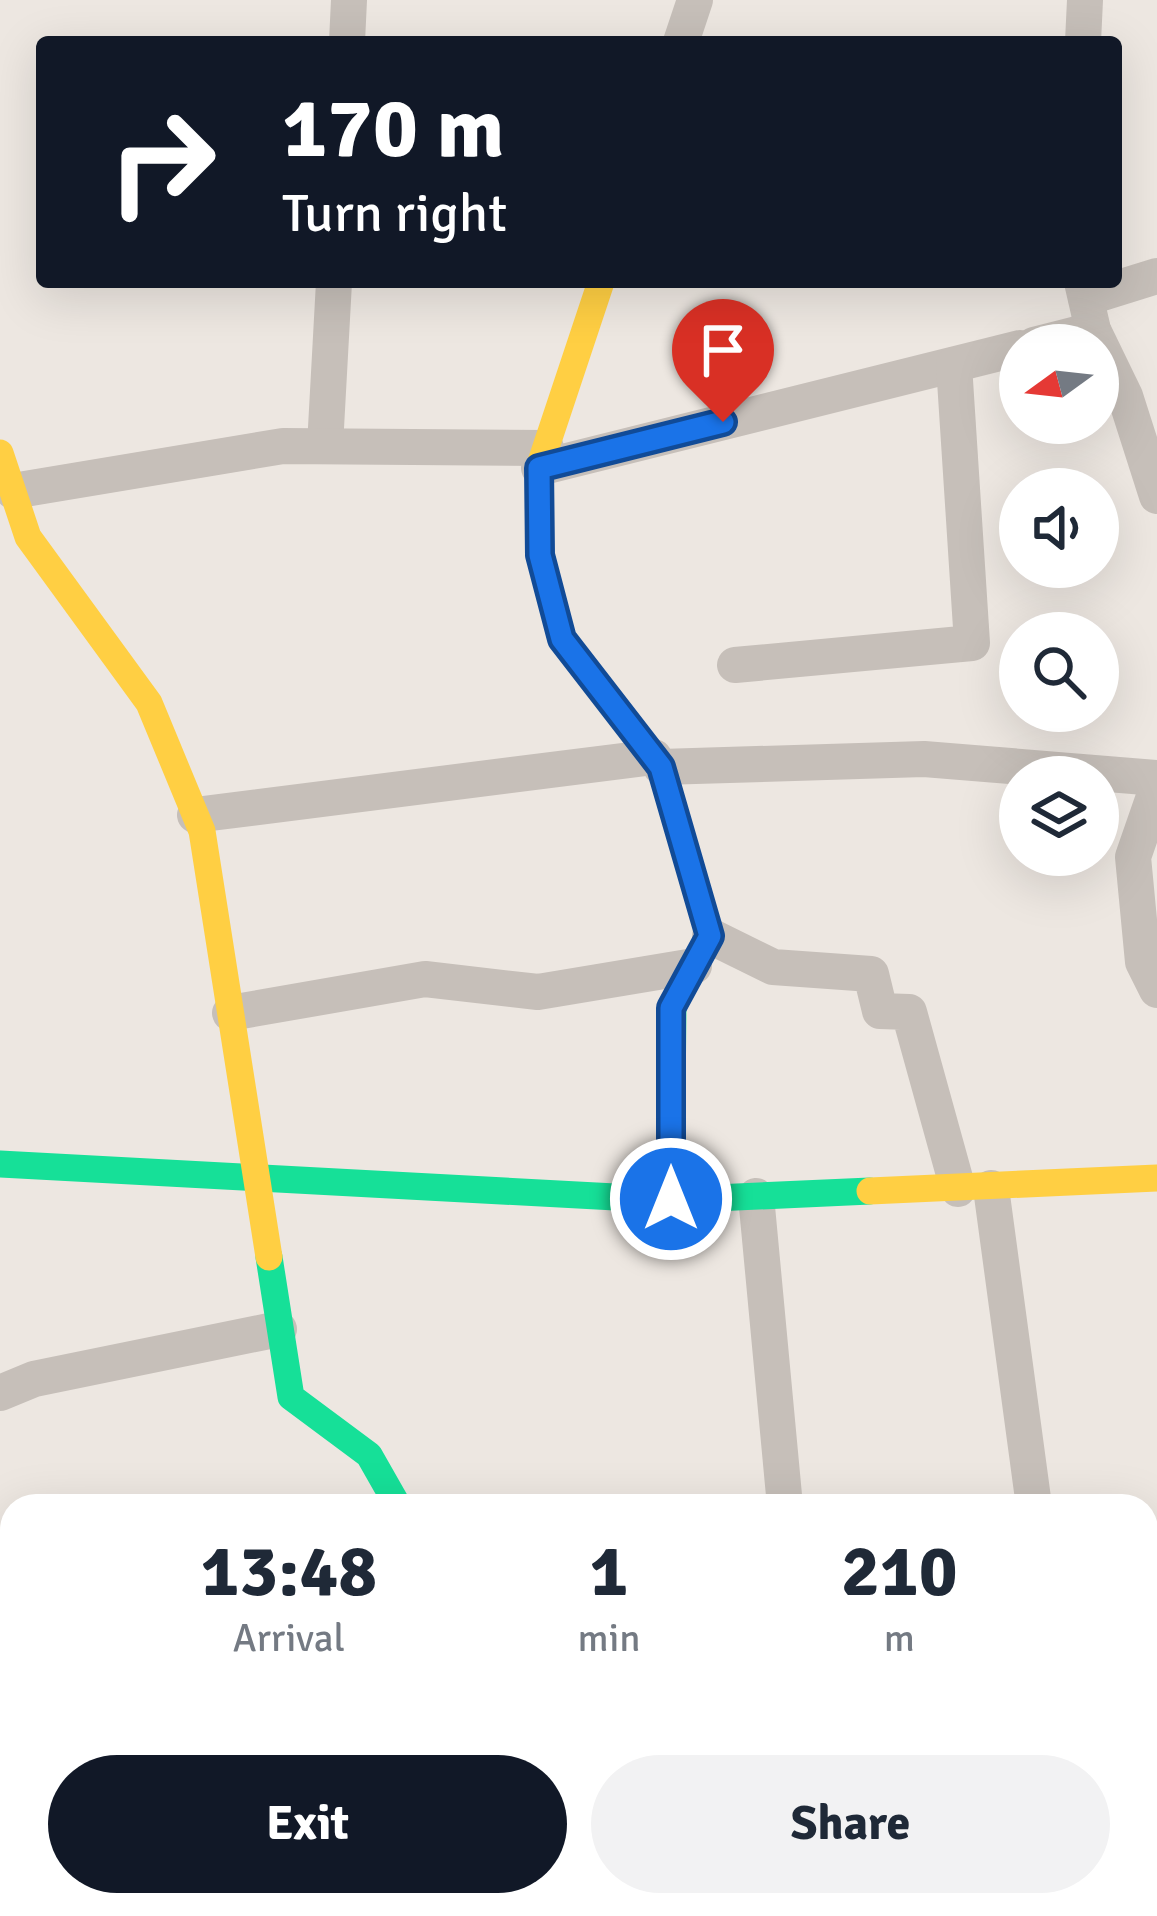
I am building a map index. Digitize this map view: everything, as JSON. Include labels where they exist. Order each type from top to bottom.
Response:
[{"type":"street","points":[[347,36],[350,0]]},
{"type":"street","points":[[683,36],[694,0]]},
{"type":"street","points":[[1083,36],[1085,0]]},
{"type":"street","points":[[1060,324],[1087,303],[1157,276]]},
{"type":"street","points":[[325,446],[334,288]]},
{"type":"street","points":[[599,288],[542,458],[540,555],[562,639],[657,762],[702,951],[671,1008],[671,1199]]},
{"type":"street","points":[[1087,303],[1125,396],[1157,496]]},
{"type":"street","points":[[13,491],[283,446],[542,458],[999,353]]},
{"type":"street","points":[[735,664],[972,643],[954,365]]},
{"type":"street","points":[[0,453],[13,491],[14,541],[149,703],[202,831],[291,1397],[369,1455],[391,1494]]},
{"type":"street","points":[[195,815],[657,762],[924,759],[1157,778]]},
{"type":"street","points":[[1157,788],[1133,857],[1143,962],[1157,990]]},
{"type":"street","points":[[230,1013],[425,980],[538,992],[702,951],[772,967],[871,974],[880,1011],[909,1012],[975,1188],[1032,1494]]},
{"type":"street","points":[[0,1164],[671,1199],[1157,1178]]},
{"type":"street","points":[[756,1196],[784,1494]]},
{"type":"street","points":[[0,1393],[34,1379],[279,1329]]},
{"type":"traffic: fast","points":[[671,1200],[673,1005]]},
{"type":"traffic: fast","points":[[0,1164],[671,1200],[870,1191]]},
{"type":"traffic: fast","points":[[269,1257],[291,1397],[369,1455],[391,1494]]},
{"type":"traffic: slow","points":[[599,288],[539,468],[540,555],[562,639],[661,767],[710,936],[673,1005]]},
{"type":"traffic: slow","points":[[0,453],[28,537],[149,703],[202,831],[269,1257]]},
{"type":"traffic: slow","points":[[870,1191],[1157,1178]]},
{"type":"route","points":[[671,1199],[671,1008],[710,936],[661,767],[562,639],[540,555],[539,468],[723,422]]}]
